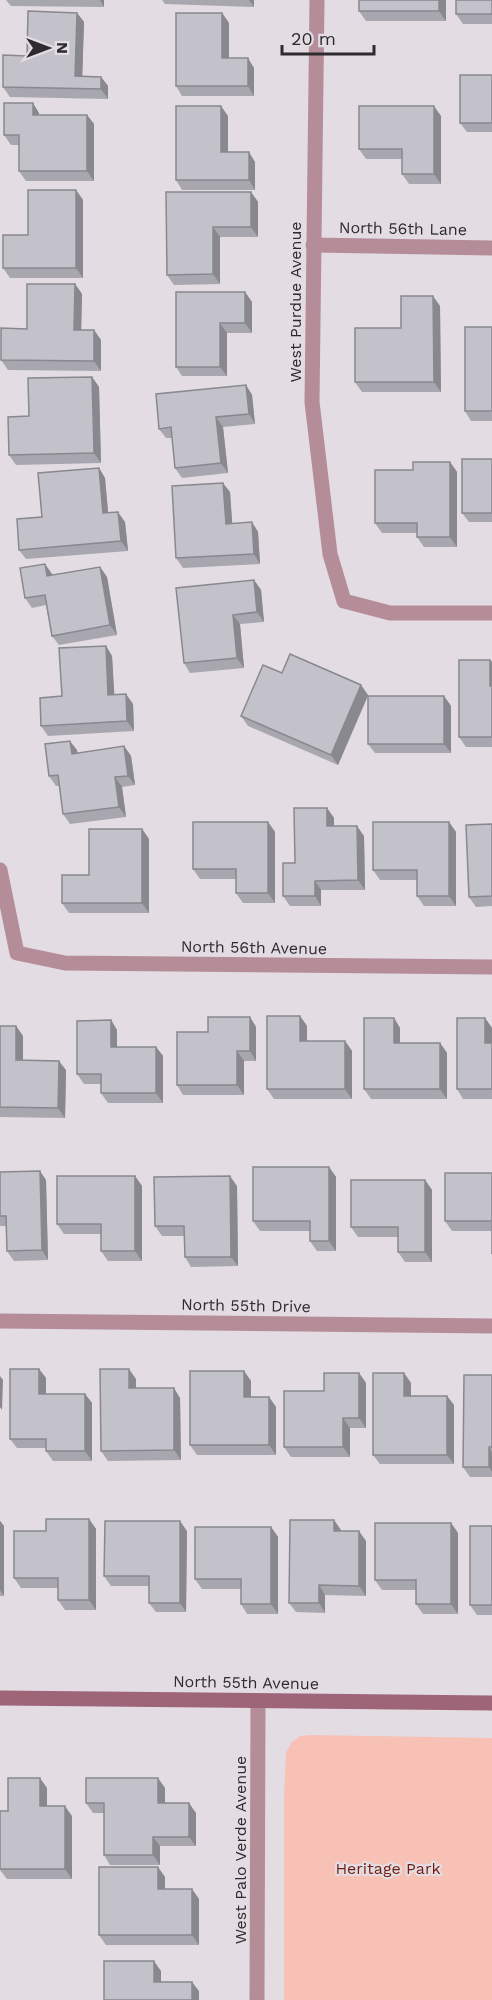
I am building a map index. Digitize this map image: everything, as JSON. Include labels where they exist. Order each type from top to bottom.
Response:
[{"type":"street","name":"West Purdue Avenue","points":[[317,0],[312,402],[330,554],[344,601],[390,613],[492,613]]},
{"type":"street","name":"North 56th Lane","points":[[313,245],[492,248]]},
{"type":"street","name":"North 56th Avenue","points":[[0,870],[17,953],[65,963],[492,967]]},
{"type":"street","name":"North 55th Drive","points":[[0,1321],[492,1326]]},
{"type":"street","name":"North 55th Avenue","points":[[0,1698],[492,1703]]},
{"type":"street","name":"West Palo Verde Avenue","points":[[257,2000],[258,1701]]},
{"type":"green space","name":"Heritage Park","points":[[300,1736],[492,1738],[492,2000],[284,2000],[286,1752],[292,1742]]},
{"type":"building","points":[[359,0],[439,0],[439,11],[359,11]]},
{"type":"building","points":[[456,0],[492,0],[492,14],[456,14]]},
{"type":"building","points":[[28,11],[77,13],[75,76],[101,77],[101,89],[3,87],[3,55],[27,56]]},
{"type":"building","points":[[176,13],[222,13],[222,58],[248,58],[248,86],[176,86]]},
{"type":"building","points":[[460,75],[492,75],[492,123],[460,123]]},
{"type":"building","points":[[4,103],[33,103],[33,115],[87,115],[87,171],[19,171],[19,135],[4,135]]},
{"type":"building","points":[[176,106],[221,106],[221,152],[249,152],[249,180],[176,180]]},
{"type":"building","points":[[359,106],[434,106],[434,174],[402,174],[402,149],[359,149]]},
{"type":"building","points":[[28,190],[76,190],[76,268],[3,268],[3,235],[28,235]]},
{"type":"building","points":[[166,192],[251,192],[251,227],[213,227],[213,274],[167,275]]},
{"type":"building","points":[[27,284],[75,284],[74,330],[94,330],[94,361],[1,360],[1,328],[27,329]]},
{"type":"building","points":[[176,292],[245,292],[245,323],[220,323],[220,367],[176,367]]},
{"type":"building","points":[[401,296],[433,296],[434,382],[355,382],[355,328],[401,328]]},
{"type":"building","points":[[465,327],[492,327],[492,411],[465,411]]},
{"type":"building","points":[[92,377],[94,453],[9,455],[8,417],[29,416],[28,378]]},
{"type":"building","points":[[246,385],[249,414],[216,417],[221,463],[175,468],[171,427],[159,429],[156,394]]},
{"type":"building","points":[[462,459],[492,459],[492,513],[462,513]]},
{"type":"building","points":[[413,462],[450,462],[450,537],[417,537],[417,523],[375,523],[375,470],[413,470]]},
{"type":"building","points":[[99,468],[103,513],[118,512],[121,541],[19,550],[17,519],[42,517],[38,473]]},
{"type":"building","points":[[223,483],[226,524],[252,522],[254,554],[176,558],[172,486]]},
{"type":"building","points":[[45,564],[47,576],[100,567],[110,625],[52,636],[45,595],[25,598],[20,568]]},
{"type":"building","points":[[254,580],[257,612],[233,615],[237,658],[184,663],[176,588]]},
{"type":"building","points":[[106,646],[108,695],[126,694],[127,721],[41,726],[40,698],[62,696],[59,648]]},
{"type":"building","points":[[290,654],[361,685],[331,755],[241,716],[263,665],[282,673]]},
{"type":"building","points":[[459,660],[490,660],[492,737],[459,737]]},
{"type":"building","points":[[368,696],[444,696],[444,744],[368,744]]},
{"type":"building","points":[[70,741],[72,754],[124,746],[128,776],[115,777],[119,807],[63,814],[58,775],[49,776],[45,744]]},
{"type":"building","points":[[294,808],[327,808],[327,826],[357,826],[358,880],[315,881],[315,896],[283,896],[283,863],[295,863]]},
{"type":"building","points":[[193,822],[268,822],[268,893],[236,893],[236,869],[193,869]]},
{"type":"building","points":[[373,822],[449,822],[449,896],[417,896],[417,870],[373,870]]},
{"type":"building","points":[[492,824],[492,896],[469,897],[466,825]]},
{"type":"building","points":[[89,829],[142,829],[142,903],[62,903],[62,875],[89,875]]},
{"type":"building","points":[[267,1016],[300,1016],[300,1041],[345,1041],[345,1089],[267,1089]]},
{"type":"building","points":[[208,1017],[250,1017],[250,1051],[237,1051],[237,1085],[177,1085],[177,1032],[208,1032]]},
{"type":"building","points":[[364,1018],[394,1018],[394,1043],[440,1043],[440,1089],[364,1089]]},
{"type":"building","points":[[457,1018],[485,1018],[485,1043],[492,1043],[492,1089],[457,1089]]},
{"type":"building","points":[[111,1020],[111,1047],[156,1047],[156,1093],[101,1093],[101,1074],[77,1074],[77,1021]]},
{"type":"building","points":[[0,1026],[16,1026],[16,1060],[59,1061],[58,1108],[0,1107]]},
{"type":"building","points":[[253,1167],[329,1167],[329,1241],[310,1241],[310,1221],[253,1221]]},
{"type":"building","points":[[40,1171],[42,1250],[7,1251],[6,1216],[0,1216],[0,1172]]},
{"type":"building","points":[[445,1173],[492,1173],[492,1221],[445,1221]]},
{"type":"building","points":[[57,1176],[135,1176],[135,1251],[101,1251],[101,1224],[57,1224]]},
{"type":"building","points":[[230,1176],[231,1257],[185,1257],[184,1226],[155,1226],[154,1177]]},
{"type":"building","points":[[351,1180],[425,1180],[425,1252],[398,1252],[398,1227],[351,1227]]},
{"type":"building","points":[[10,1369],[39,1369],[39,1394],[85,1394],[85,1451],[46,1451],[46,1439],[10,1439]]},
{"type":"building","points":[[100,1369],[129,1369],[129,1388],[174,1388],[174,1450],[101,1451]]},
{"type":"building","points":[[190,1371],[244,1371],[244,1397],[269,1397],[269,1445],[190,1445]]},
{"type":"building","points":[[324,1373],[359,1373],[359,1418],[343,1418],[343,1447],[284,1447],[284,1391],[324,1391]]},
{"type":"building","points":[[373,1373],[404,1373],[404,1396],[447,1396],[447,1455],[373,1455]]},
{"type":"building","points":[[464,1375],[492,1375],[492,1447],[489,1447],[489,1467],[463,1467]]},
{"type":"building","points":[[46,1519],[89,1519],[89,1600],[58,1600],[58,1578],[14,1578],[14,1531],[46,1531]]},
{"type":"building","points":[[290,1520],[334,1520],[334,1531],[359,1531],[359,1586],[319,1585],[319,1603],[289,1603]]},
{"type":"building","points":[[105,1521],[180,1521],[180,1603],[149,1603],[149,1576],[104,1576]]},
{"type":"building","points":[[375,1523],[451,1523],[451,1604],[416,1604],[416,1580],[375,1580]]},
{"type":"building","points":[[470,1526],[492,1526],[492,1605],[470,1605]]},
{"type":"building","points":[[195,1527],[271,1527],[271,1604],[241,1604],[241,1579],[195,1579]]},
{"type":"building","points":[[8,1778],[40,1778],[40,1806],[65,1806],[65,1869],[0,1869],[0,1811],[8,1811]]},
{"type":"building","points":[[86,1778],[158,1778],[158,1803],[189,1803],[189,1837],[153,1837],[153,1855],[104,1855],[104,1803],[86,1803]]},
{"type":"building","points":[[99,1867],[158,1867],[158,1889],[192,1889],[192,1935],[99,1935]]},
{"type":"building","points":[[104,1961],[154,1961],[154,1982],[192,1982],[192,2000],[104,2000]]}]
